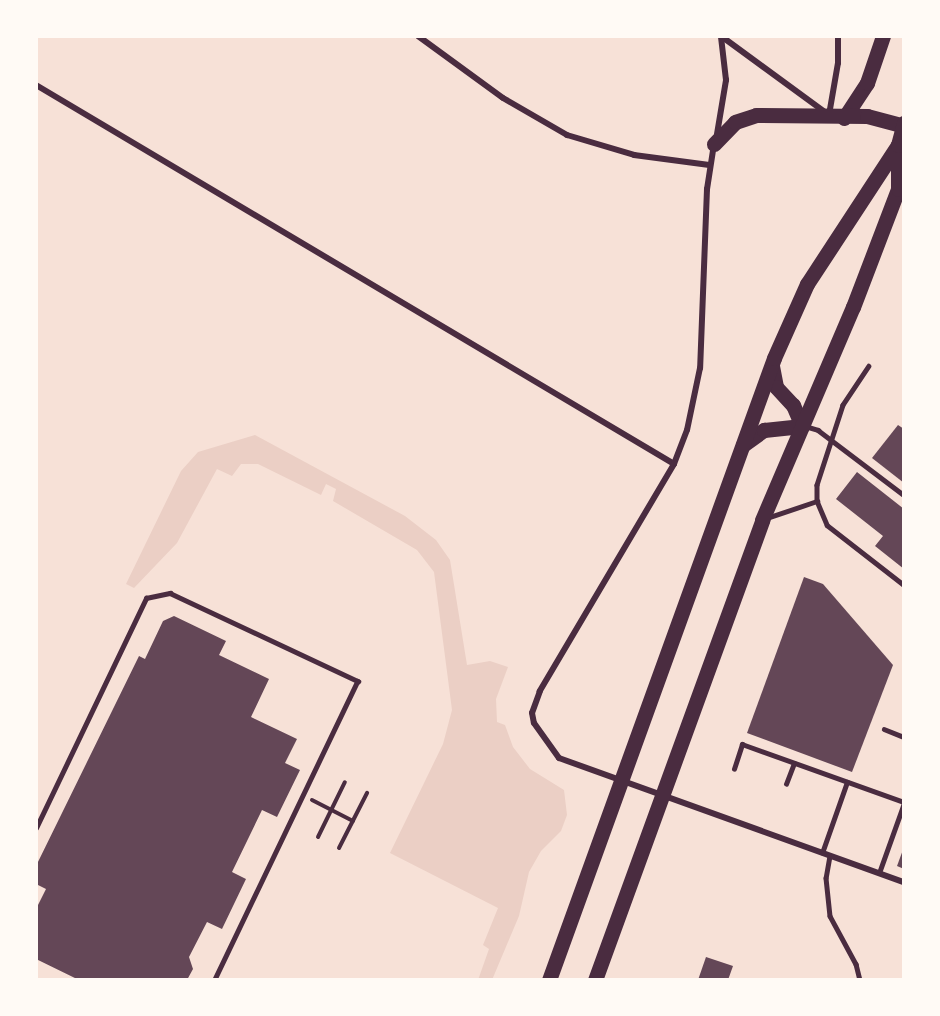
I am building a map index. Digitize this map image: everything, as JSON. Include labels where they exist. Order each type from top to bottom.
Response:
[{"type":"main road","points":[[836,116],[867,83],[883,36]]},
{"type":"main road","points":[[595,980],[762,520],[898,189],[898,146],[904,125],[867,116],[775,114],[743,118],[729,127],[714,144]]},
{"type":"main road","points":[[549,980],[774,358],[807,284],[898,146]]},
{"type":"main road","points":[[774,358],[774,382],[793,405],[802,426]]},
{"type":"main road","points":[[742,445],[764,430],[802,426]]},
{"type":"street","points":[[418,36],[503,98],[567,135],[634,155],[709,165]]},
{"type":"street","points":[[721,36],[836,116]]},
{"type":"street","points":[[721,36],[725,91],[709,165],[700,368],[687,430],[674,464],[543,686],[532,713],[539,734],[559,758],[904,882]]},
{"type":"street","points":[[836,116],[838,36]]},
{"type":"street","points":[[36,85],[674,464]]},
{"type":"lane","points":[[869,366],[850,390],[831,439],[817,501],[827,525],[904,585]]},
{"type":"lane","points":[[802,426],[818,430],[904,495]]},
{"type":"lane","points":[[762,520],[817,501]]},
{"type":"lane","points":[[36,828],[146,598],[170,593],[358,681],[215,980]]},
{"type":"lane","points":[[884,729],[904,737]]},
{"type":"lane","points":[[734,769],[742,744],[904,802],[879,873]]},
{"type":"lane","points":[[786,784],[794,763]]},
{"type":"lane","points":[[822,853],[847,782]]},
{"type":"lane","points":[[831,856],[826,878],[830,916],[858,968],[860,980]]},
{"type":"path","points":[[318,837],[345,782]]},
{"type":"path","points":[[339,848],[367,793]]},
{"type":"path","points":[[303,796],[353,820]]},
{"type":"shaded area","points":[[255,435],[405,516],[436,540],[450,560],[467,665],[490,661],[508,667],[496,699],[497,722],[505,725],[513,747],[530,769],[564,790],[567,815],[561,831],[541,851],[529,872],[519,916],[492,980],[478,980],[489,949],[483,945],[498,908],[390,853],[443,744],[452,710],[434,572],[417,550],[333,501],[336,489],[326,484],[321,495],[258,464],[241,464],[232,476],[217,469],[177,543],[134,588],[126,584],[181,471],[198,452]]},
{"type":"building","points":[[898,425],[904,429],[904,483],[872,458]]},
{"type":"building","points":[[857,472],[904,509],[904,569],[875,546],[883,536],[836,499]]},
{"type":"building","points":[[804,577],[823,584],[893,665],[852,772],[747,733]]},
{"type":"building","points":[[174,616],[226,641],[219,655],[269,679],[251,717],[297,739],[285,763],[300,770],[277,817],[262,810],[232,872],[246,879],[222,929],[207,922],[189,957],[193,969],[187,980],[79,980],[36,959],[36,909],[46,889],[36,884],[36,866],[139,656],[145,659],[163,621]]},
{"type":"building","points":[[904,847],[904,869],[897,866]]},
{"type":"building","points":[[706,957],[733,966],[728,980],[698,980]]}]
